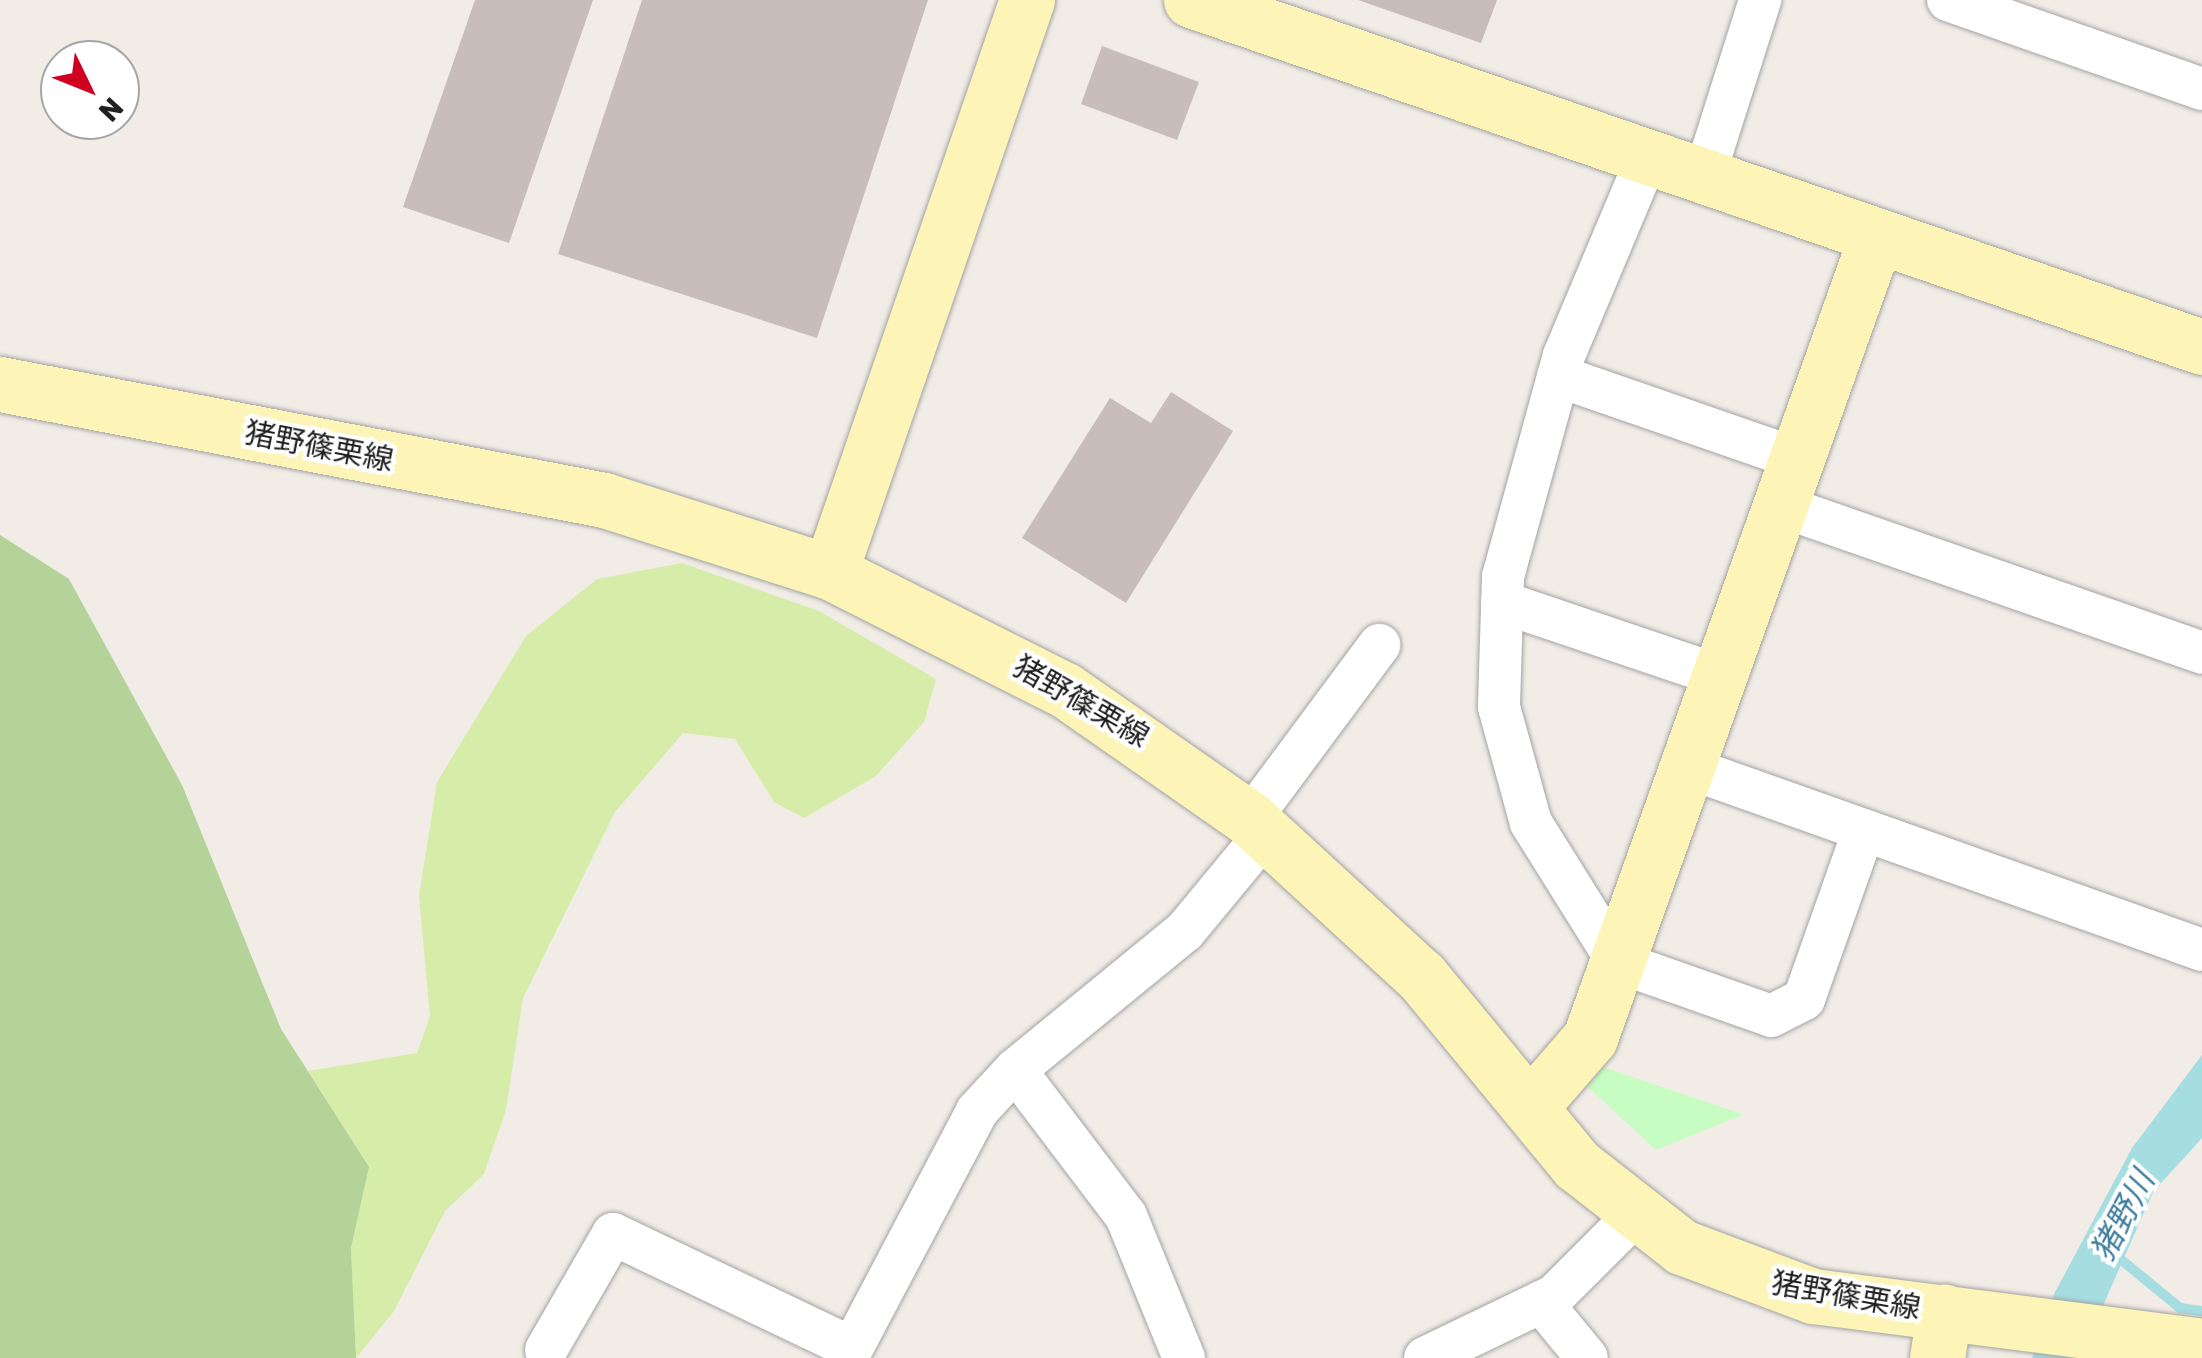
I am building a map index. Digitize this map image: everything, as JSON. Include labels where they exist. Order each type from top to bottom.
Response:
[{"type":"street","points":[[830,572],[1027,0]]},
{"type":"street","points":[[1191,0],[1875,240],[2202,348]]},
{"type":"street","points":[[1704,177],[1760,0]]},
{"type":"street","points":[[1975,5],[2202,89]]},
{"type":"street","points":[[1648,158],[1558,376],[1502,602],[1500,707],[1531,823],[1618,962],[1771,1016],[1804,999],[1864,830]]},
{"type":"street","points":[[1531,1106],[1590,1038],[1875,240]]},
{"type":"street","points":[[1558,376],[1790,482],[2202,653]]},
{"type":"street","name":"猪野篠栗線","points":[[0,384],[604,500],[830,572],[1065,690],[1258,826],[1421,976],[1577,1165],[1634,1216],[1767,1284],[1940,1335],[2028,1324],[2202,1346]]},
{"type":"street","points":[[1502,602],[1721,676]]},
{"type":"street","points":[[546,1350],[613,1234],[849,1352],[977,1111],[1014,1070],[1185,932],[1378,645]]},
{"type":"street","points":[[1689,768],[2202,950]]},
{"type":"street","points":[[1014,1070],[1126,1216],[1184,1358]]},
{"type":"street","points":[[1425,1358],[1540,1302],[1634,1216]]},
{"type":"street","points":[[1540,1302],[1586,1358]]},
{"type":"green space","points":[[0,535],[69,579],[182,785],[281,1029],[369,1167],[351,1248],[356,1358],[0,1358]]},
{"type":"green space","points":[[682,563],[819,611],[936,679],[924,722],[876,776],[804,818],[774,802],[735,739],[683,733],[615,812],[523,998],[506,1110],[484,1174],[445,1211],[394,1311],[356,1358],[351,1248],[369,1167],[308,1071],[417,1053],[430,1016],[419,896],[437,782],[526,636],[597,579]]},
{"type":"green space","points":[[1603,1067],[1742,1115],[1656,1150],[1587,1086]]},
{"type":"water","name":"猪野川","points":[[2202,1055],[2202,1138],[2153,1192],[2080,1358],[2032,1358],[2054,1294],[2132,1148]]},
{"type":"building","points":[[475,0],[593,0],[509,243],[403,207]]},
{"type":"building","points":[[642,0],[928,0],[817,338],[558,254]]},
{"type":"building","points":[[1358,0],[1497,0],[1481,43]]},
{"type":"building","points":[[1102,46],[1199,82],[1177,140],[1081,104]]},
{"type":"building","points":[[1171,392],[1233,431],[1126,603],[1022,538],[1110,398],[1151,423]]},
{"type":"waterway","name":"猪野川","points":[[2113,1253],[2180,1308],[2202,1311]]}]
